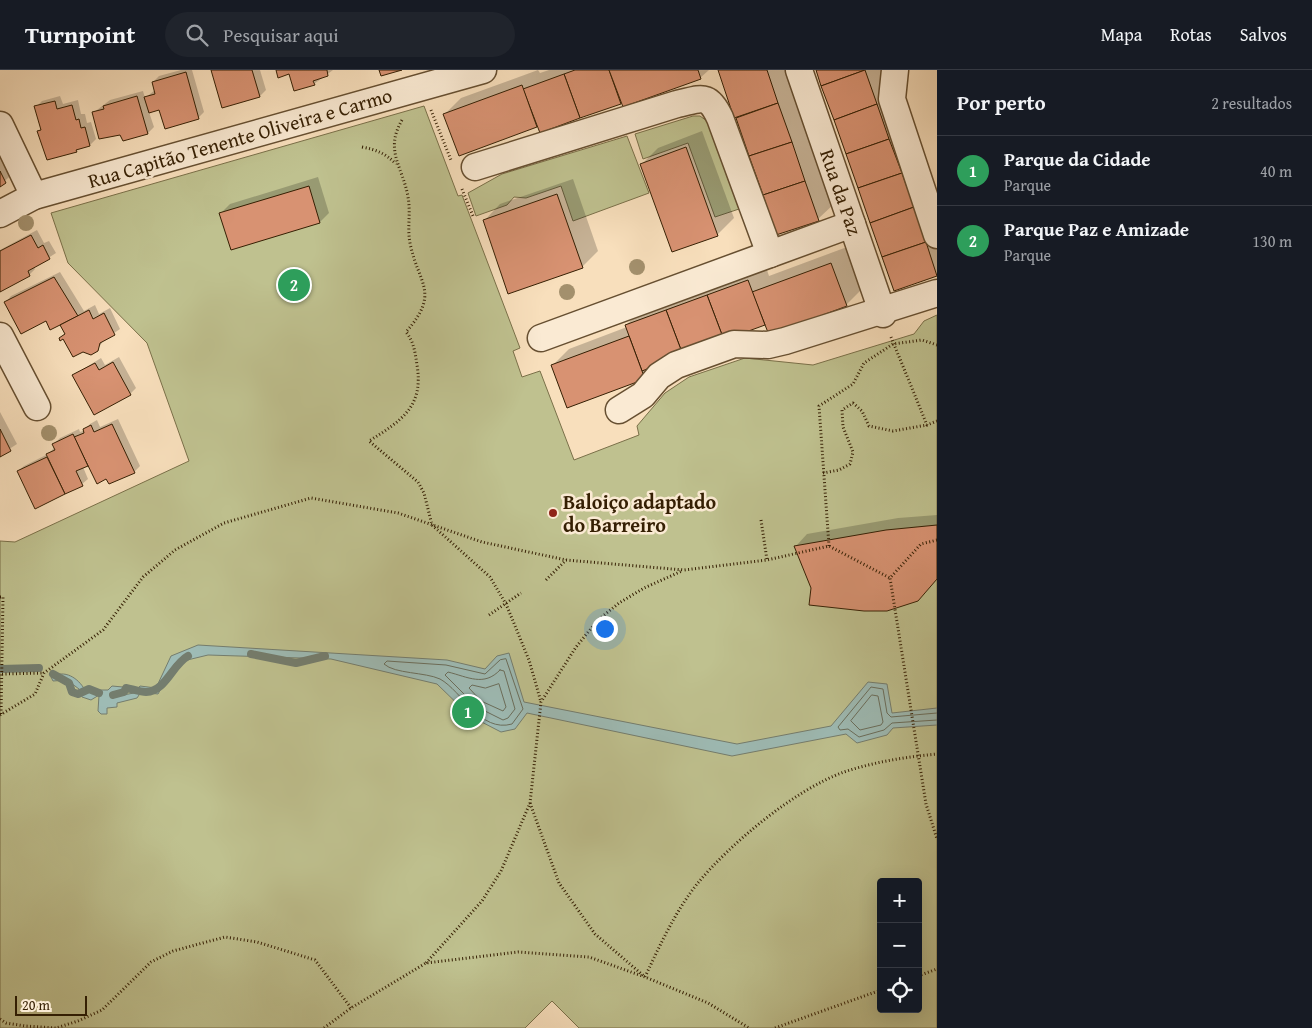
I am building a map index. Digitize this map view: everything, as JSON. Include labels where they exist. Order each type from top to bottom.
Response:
[{"type":"street","name":"Rua Capitão Tenente Oliveira e Carmo","points":[[0,214],[34,196],[483,70]]},
{"type":"street","name":"Rua da Paz","points":[[799,70],[882,312]]},
{"type":"street","points":[[895,70],[892,99],[937,235]]},
{"type":"street","points":[[475,167],[677,104],[703,98],[713,103],[720,118],[770,254]]},
{"type":"street","points":[[0,125],[34,196]]},
{"type":"street","points":[[541,338],[852,224]]},
{"type":"street","points":[[619,410],[643,395],[660,376],[676,365],[734,344],[768,345],[882,312],[937,292]]},
{"type":"street","points":[[0,336],[36,407]]},
{"type":"path","points":[[324,1028],[351,1008],[426,962],[482,901],[500,871],[530,803],[540,717],[541,702],[529,660],[506,604],[490,577],[432,525],[424,494],[418,482],[370,442],[406,416],[414,404],[420,382],[413,341],[406,332],[422,312],[425,288],[409,241],[408,197],[394,153],[394,139],[402,118]]},
{"type":"path","points":[[362,147],[386,154],[397,164]]},
{"type":"path","points":[[882,312],[926,425]]},
{"type":"path","points":[[829,546],[819,406],[853,384],[864,362],[893,344],[922,340],[937,345]]},
{"type":"path","points":[[823,473],[839,470],[850,464],[853,452],[843,427],[842,410],[853,404],[862,411],[869,426],[893,431],[937,421]]},
{"type":"path","points":[[1,715],[35,694],[44,673],[103,630],[143,577],[175,550],[224,523],[311,498],[398,513],[482,542],[566,560],[684,570],[767,560],[829,546],[890,578]]},
{"type":"path","points":[[761,520],[767,560]]},
{"type":"path","points":[[890,578],[921,544],[937,540]]},
{"type":"path","points":[[546,580],[566,560]]},
{"type":"path","points":[[541,702],[576,647],[598,620],[619,603],[644,588],[684,570]]},
{"type":"path","points":[[890,578],[917,756],[926,804],[937,839]]},
{"type":"path","points":[[488,615],[521,592]]},
{"type":"path","points":[[0,597],[4,597],[1,635],[1,715]]},
{"type":"path","points":[[1,674],[44,673]]},
{"type":"path","points":[[644,977],[669,926],[697,885],[734,846],[771,814],[843,773],[900,757],[937,754]]},
{"type":"path","points":[[530,803],[559,883],[595,934],[644,977]]},
{"type":"path","points":[[0,1019],[6,1023],[56,1028],[78,1021],[102,1010],[151,962],[173,951],[225,937],[257,942],[316,960],[351,1008]]},
{"type":"path","points":[[426,962],[518,952],[589,957],[644,977],[708,1004],[749,1028]]},
{"type":"path","points":[[922,975],[937,969]]},
{"type":"path","points":[[775,1028],[877,991]]},
{"type":"green space","points":[[424,106],[458,196],[462,195],[520,348],[513,351],[522,377],[540,371],[574,460],[639,435],[637,426],[665,393],[689,377],[745,358],[813,365],[914,334],[924,321],[937,315],[937,1028],[579,1028],[552,1001],[525,1028],[0,1028],[0,541],[15,542],[189,461],[147,343],[68,263],[51,213]]},
{"type":"green space","points":[[693,116],[700,116],[707,121],[739,209],[715,217],[688,143],[643,159],[635,134]]},
{"type":"green space","points":[[627,136],[649,193],[573,221],[561,186],[526,198],[514,197],[507,205],[476,216],[468,193],[502,174]]},
{"type":"water","points":[[198,645],[447,660],[485,669],[497,656],[509,653],[524,702],[737,744],[831,726],[868,682],[887,684],[892,713],[937,708],[937,725],[893,728],[887,735],[857,743],[846,734],[732,756],[527,713],[515,729],[501,732],[470,716],[437,684],[331,659],[208,655],[175,663],[158,694],[141,692],[137,698],[117,703],[117,707],[107,708],[107,714],[101,714],[98,711],[99,695],[91,700],[82,697],[79,689],[67,680],[53,681],[51,677],[66,674],[79,682],[85,690],[108,690],[112,686],[123,687],[123,695],[134,693],[140,686],[156,688],[171,656]]},
{"type":"building","points":[[211,70],[252,70],[260,97],[222,108]]},
{"type":"building","points":[[276,70],[327,70],[328,76],[313,81],[315,85],[294,91],[289,74],[278,78]]},
{"type":"building","points":[[379,70],[402,70],[381,76]]},
{"type":"building","points":[[575,70],[609,70],[621,104],[580,118],[564,74]]},
{"type":"building","points":[[609,70],[698,70],[701,79],[623,107]]},
{"type":"building","points":[[718,70],[767,70],[778,103],[734,118]]},
{"type":"building","points":[[816,70],[865,70],[821,86]]},
{"type":"building","points":[[865,70],[877,104],[834,120],[821,86]]},
{"type":"building","points":[[186,72],[199,119],[165,129],[159,110],[149,113],[144,97],[155,94],[152,82]]},
{"type":"building","points":[[564,74],[580,118],[540,133],[523,89]]},
{"type":"building","points":[[522,85],[537,127],[459,156],[443,114]]},
{"type":"building","points":[[137,96],[148,134],[123,141],[120,135],[99,139],[92,112],[104,109],[103,106]]},
{"type":"building","points":[[55,101],[57,109],[72,105],[76,120],[79,119],[81,128],[85,127],[90,146],[76,150],[77,152],[47,160],[37,131],[41,130],[34,106]]},
{"type":"building","points":[[778,103],[792,142],[749,156],[736,118]]},
{"type":"building","points":[[877,104],[889,139],[846,154],[834,120]]},
{"type":"building","points":[[889,139],[902,173],[858,188],[846,154]]},
{"type":"building","points":[[792,142],[805,181],[763,195],[749,156]]},
{"type":"building","points":[[686,147],[718,236],[672,252],[640,164]]},
{"type":"building","points":[[0,171],[6,183],[0,187]]},
{"type":"building","points":[[902,173],[914,207],[870,223],[858,188]]},
{"type":"building","points":[[805,181],[819,221],[776,235],[763,195]]},
{"type":"building","points":[[309,186],[320,223],[231,250],[219,213]]},
{"type":"building","points":[[557,194],[583,268],[508,294],[483,220]]},
{"type":"building","points":[[914,207],[926,242],[882,257],[870,223]]},
{"type":"building","points":[[31,235],[38,248],[43,245],[50,259],[28,271],[30,276],[0,292],[0,251]]},
{"type":"building","points":[[926,242],[937,276],[894,291],[882,257]]},
{"type":"building","points":[[831,263],[847,306],[769,335],[752,292]]},
{"type":"building","points":[[54,277],[78,316],[50,330],[46,321],[21,334],[4,302]]},
{"type":"building","points":[[748,280],[765,325],[724,340],[707,295]]},
{"type":"building","points":[[707,295],[724,340],[683,355],[666,310]]},
{"type":"building","points":[[89,310],[93,319],[104,313],[115,335],[100,343],[98,351],[91,355],[83,352],[73,357],[63,339],[60,341],[59,338],[65,334],[60,325]]},
{"type":"building","points":[[666,310],[683,355],[642,371],[625,325]]},
{"type":"building","points":[[629,336],[645,379],[567,408],[551,365]]},
{"type":"building","points":[[113,362],[131,395],[94,415],[72,375],[95,363],[99,370]]},
{"type":"building","points":[[112,424],[135,473],[109,484],[106,479],[97,484],[74,437],[84,433],[83,429],[91,425],[94,432]]},
{"type":"building","points":[[0,429],[11,451],[0,457]]},
{"type":"building","points":[[73,434],[88,466],[76,471],[83,486],[65,494],[46,454],[55,450],[52,444]]},
{"type":"building","points":[[47,457],[65,494],[35,509],[17,471]]},
{"type":"building","points":[[937,525],[937,579],[918,601],[887,611],[864,611],[809,605],[811,588],[794,546],[886,530]]},
{"type":"waterway","points":[[251,654],[296,663],[325,656]]},
{"type":"waterway","points":[[113,695],[124,692],[126,688],[144,692],[153,691],[164,683],[182,660],[188,656]]},
{"type":"waterway","points":[[0,669],[39,668]]},
{"type":"waterway","points":[[53,674],[69,683],[72,692],[78,694],[89,689],[99,693]]},
{"type":"place","name":"Parque Paz e Amizade","points":[[294,285]]},
{"type":"place","name":"Baloiço adaptado do Barreiro","points":[[553,513]]},
{"type":"place","name":"Parque da Cidade","points":[[468,712]]}]
